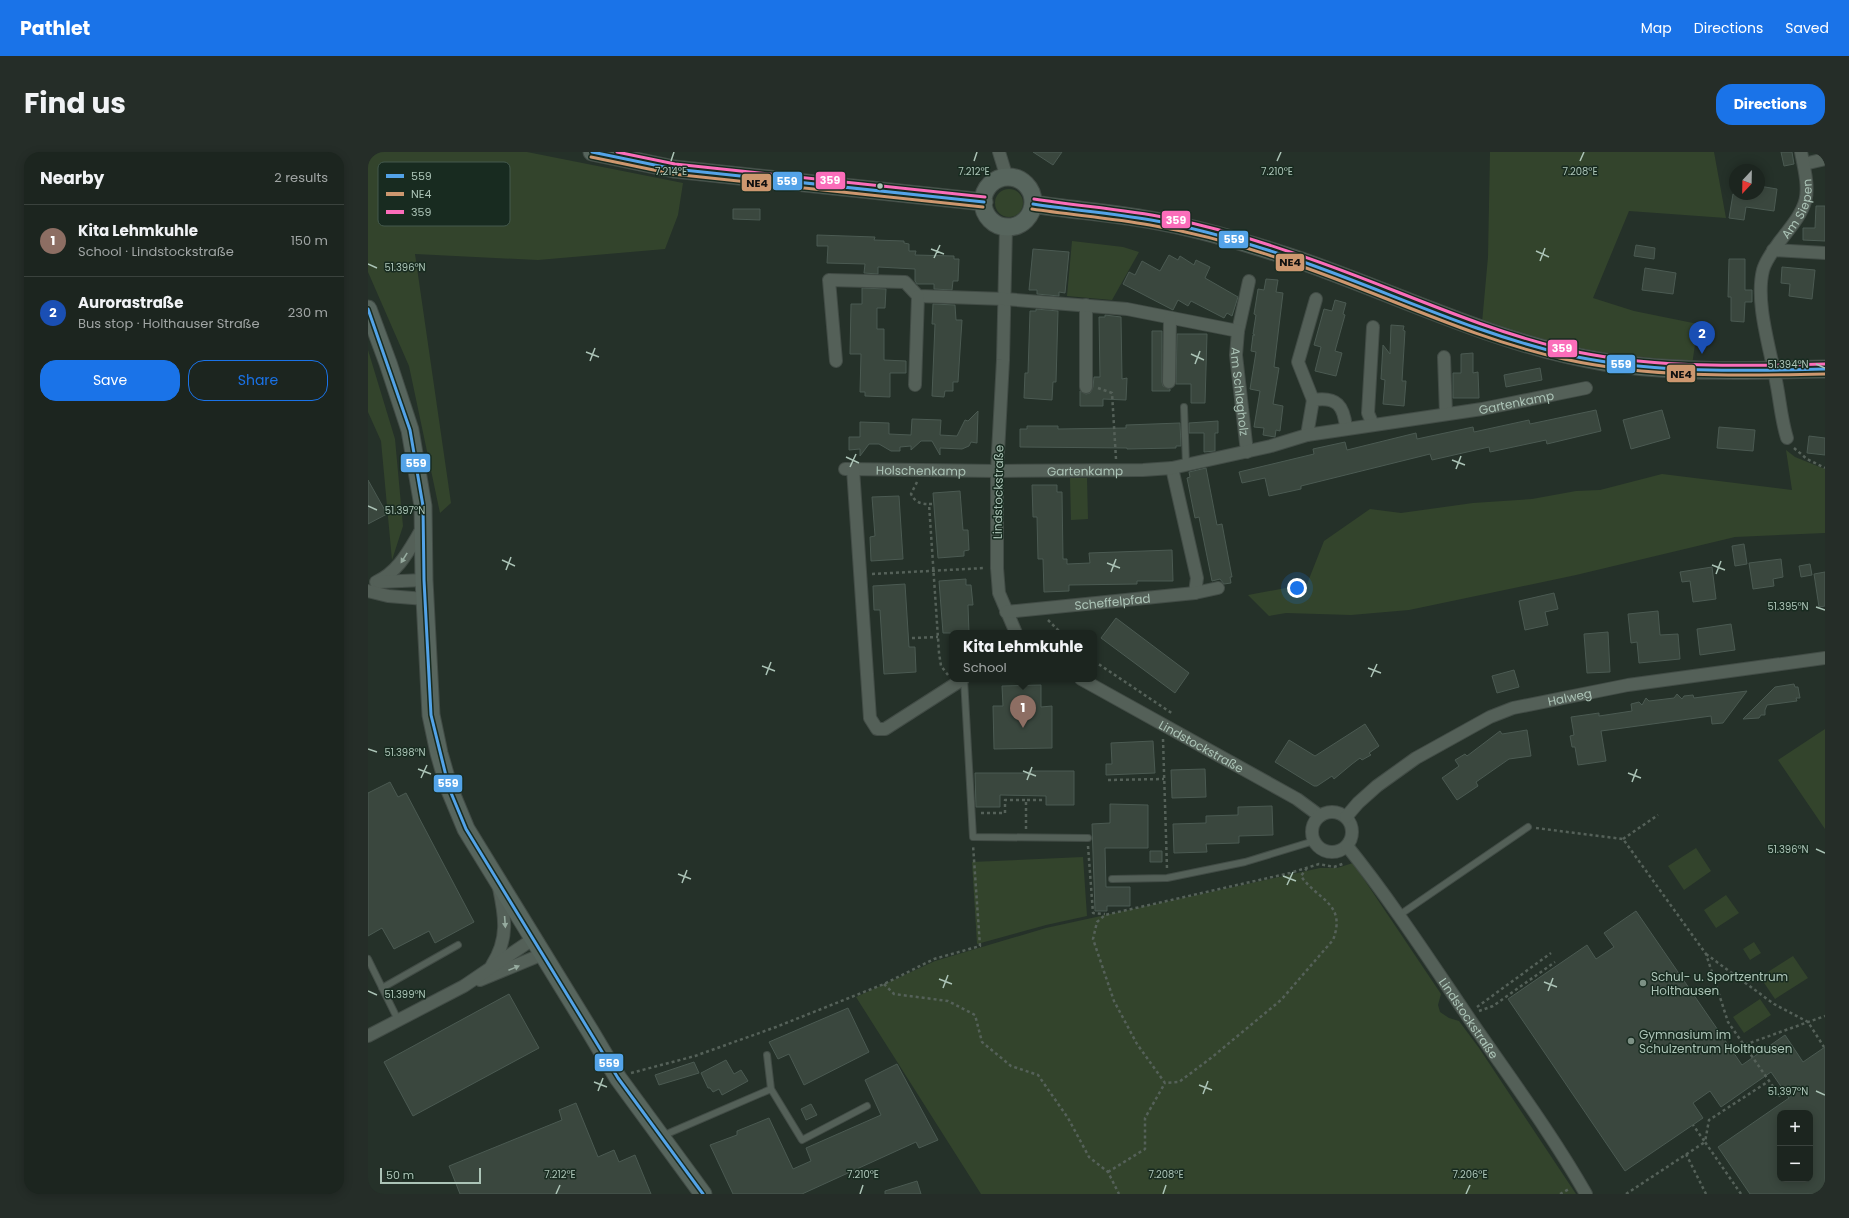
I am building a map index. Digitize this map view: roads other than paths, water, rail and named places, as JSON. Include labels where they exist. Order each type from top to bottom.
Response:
[{"type":"street","points":[[592,152],[674,168],[984,202]]},
{"type":"street","points":[[999,152],[1007,178]]},
{"type":"street","name":"Am Siepen","points":[[1787,438],[1782,422],[1774,370],[1765,329],[1761,288],[1765,265],[1773,250],[1799,217],[1805,203],[1808,188],[1802,158],[1825,159]]},
{"type":"street","points":[[1007,178],[1014,178],[1026,185],[1030,191],[1033,204],[1029,217],[1019,225],[1006,227],[999,226],[988,216],[984,202],[990,185],[1001,179],[1007,178]]},
{"type":"street","points":[[1033,204],[1152,220],[1232,239],[1320,267],[1478,328],[1568,354],[1604,362],[1666,368],[1774,370],[1825,369]]},
{"type":"street","name":"Lindstockstraße","points":[[1006,227],[1005,299],[997,470],[997,568],[999,593],[1015,630]]},
{"type":"street","points":[[1773,250],[1825,253]]},
{"type":"street","points":[[836,361],[829,280],[905,282],[918,296],[915,385]]},
{"type":"street","name":"Am Schlagholz","points":[[1247,452],[1236,354],[1238,331],[1248,281]]},
{"type":"street","name":"Am Schlagholz","points":[[918,296],[1005,299],[1127,309],[1238,331]]},
{"type":"street","points":[[1308,435],[1313,400],[1298,362],[1316,299]]},
{"type":"street","points":[[1086,305],[1086,387]]},
{"type":"street","points":[[368,309],[410,430],[423,506],[424,580],[431,715],[439,753],[449,788],[466,829],[618,1078],[703,1194]]},
{"type":"street","points":[[1168,382],[1170,318]]},
{"type":"street","points":[[1373,328],[1368,413],[1374,425]]},
{"type":"street","points":[[1444,357],[1446,414]]},
{"type":"street","name":"Gartenkamp","points":[[997,470],[1116,470],[1172,468],[1247,452],[1308,435],[1346,428],[1446,414],[1586,388]]},
{"type":"street","points":[[1313,400],[1324,398],[1339,404],[1344,412],[1346,428]]},
{"type":"street","points":[[1172,468],[1197,578],[1195,593]]},
{"type":"street","name":"Holschenkamp","points":[[958,682],[885,729],[877,729],[870,718],[862,575],[849,469],[997,470]]},
{"type":"street","points":[[372,582],[390,575],[424,526]]},
{"type":"street","points":[[372,582],[424,580]]},
{"type":"street","name":"Scheffelpfad","points":[[1006,612],[1195,593],[1218,588]]},
{"type":"street","points":[[368,591],[388,596],[425,599]]},
{"type":"street","name":"Halweg","points":[[1346,817],[1358,803],[1377,786],[1416,758],[1490,716],[1513,708],[1628,684],[1825,658]]},
{"type":"street","name":"Lindstockstraße","points":[[1086,682],[1298,799],[1320,816]]},
{"type":"street","points":[[1330,812],[1339,813],[1346,817],[1351,824],[1353,835],[1347,846],[1342,851],[1330,852],[1318,847],[1312,834],[1313,825],[1320,816],[1330,812]]},
{"type":"street","name":"Lindstockstraße","points":[[1347,846],[1398,916],[1558,1148],[1586,1194]]},
{"type":"street","points":[[491,967],[502,947],[505,933],[505,920],[498,883]]},
{"type":"street","points":[[464,986],[533,939]]},
{"type":"street","points":[[368,1036],[464,986],[500,973],[543,954]]},
{"type":"lane","points":[[1184,407],[1186,465]]},
{"type":"lane","points":[[960,682],[973,814],[973,837],[1088,838]]},
{"type":"lane","points":[[1398,916],[1528,827]]},
{"type":"lane","points":[[1112,879],[1167,878],[1244,862],[1314,841]]},
{"type":"lane","points":[[382,988],[458,946]]},
{"type":"lane","points":[[368,959],[398,1020]]},
{"type":"lane","points":[[767,1055],[771,1089],[802,1140],[867,1106]]},
{"type":"lane","points":[[661,1137],[771,1089]]},
{"type":"place","name":"Aurorastraße","points":[[1702,354]]},
{"type":"place","name":"Kita Lehmkuhle","points":[[1023,728]]},
{"type":"place","name":"Schul- u. Sportzentrum Holthausen","points":[[1643,983]]},
{"type":"place","name":"Gymnasium im Schulzentrum Holthausen","points":[[1631,1041]]}]
